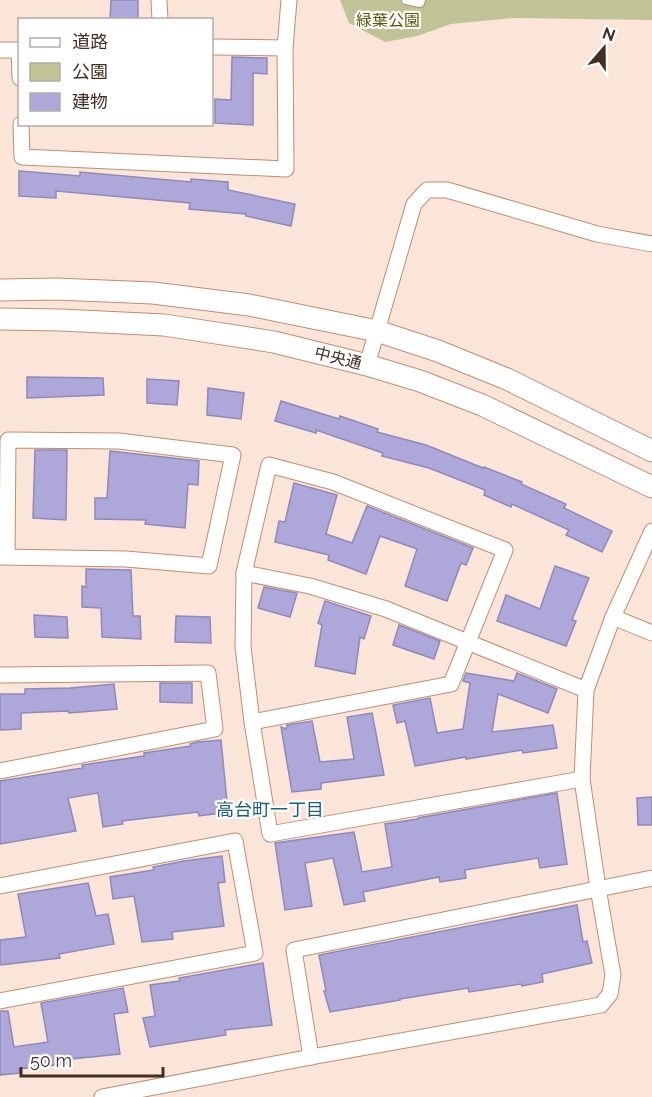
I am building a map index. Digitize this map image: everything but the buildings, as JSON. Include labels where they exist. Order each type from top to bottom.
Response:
[{"type":"street","points":[[159,0],[160,18]]},
{"type":"street","points":[[21,126],[22,157],[286,170],[285,48],[289,0]]},
{"type":"street","points":[[213,47],[285,48]]},
{"type":"street","points":[[0,50],[18,50]]},
{"type":"street","points":[[367,365],[414,204],[427,190],[447,190],[597,234],[652,244]]},
{"type":"street","name":"中央通","points":[[0,290],[153,292],[249,305],[376,331],[438,351],[507,379],[652,451]]},
{"type":"street","name":"中央通","points":[[0,319],[164,326],[274,342],[367,365],[420,381],[482,405],[652,487]]},
{"type":"street","points":[[8,440],[119,441],[233,455],[209,566],[126,559],[3,557],[8,440]]},
{"type":"street","points":[[252,723],[451,684],[506,550],[333,482],[269,465],[244,573],[243,647],[252,723],[270,834],[582,779]]},
{"type":"street","points":[[102,1097],[601,1005],[610,994],[613,975],[597,888],[582,779],[586,690],[613,617],[652,531]]},
{"type":"street","points":[[244,573],[310,586],[386,609],[586,690]]},
{"type":"street","points":[[613,617],[652,633]]},
{"type":"street","points":[[0,675],[208,673],[215,729],[0,771]]},
{"type":"street","points":[[0,886],[235,841],[255,953],[0,1001]]},
{"type":"street","points":[[311,1057],[294,950],[652,878]]},
{"type":"lane","points":[[406,0],[420,3],[421,0]]},
{"type":"green space","name":"緑葉公園","points":[[340,0],[652,0],[652,20],[513,18],[451,24],[417,36],[385,42],[349,23]]},
{"type":"district","name":"高台町一丁目","points":[[270,809]]}]
